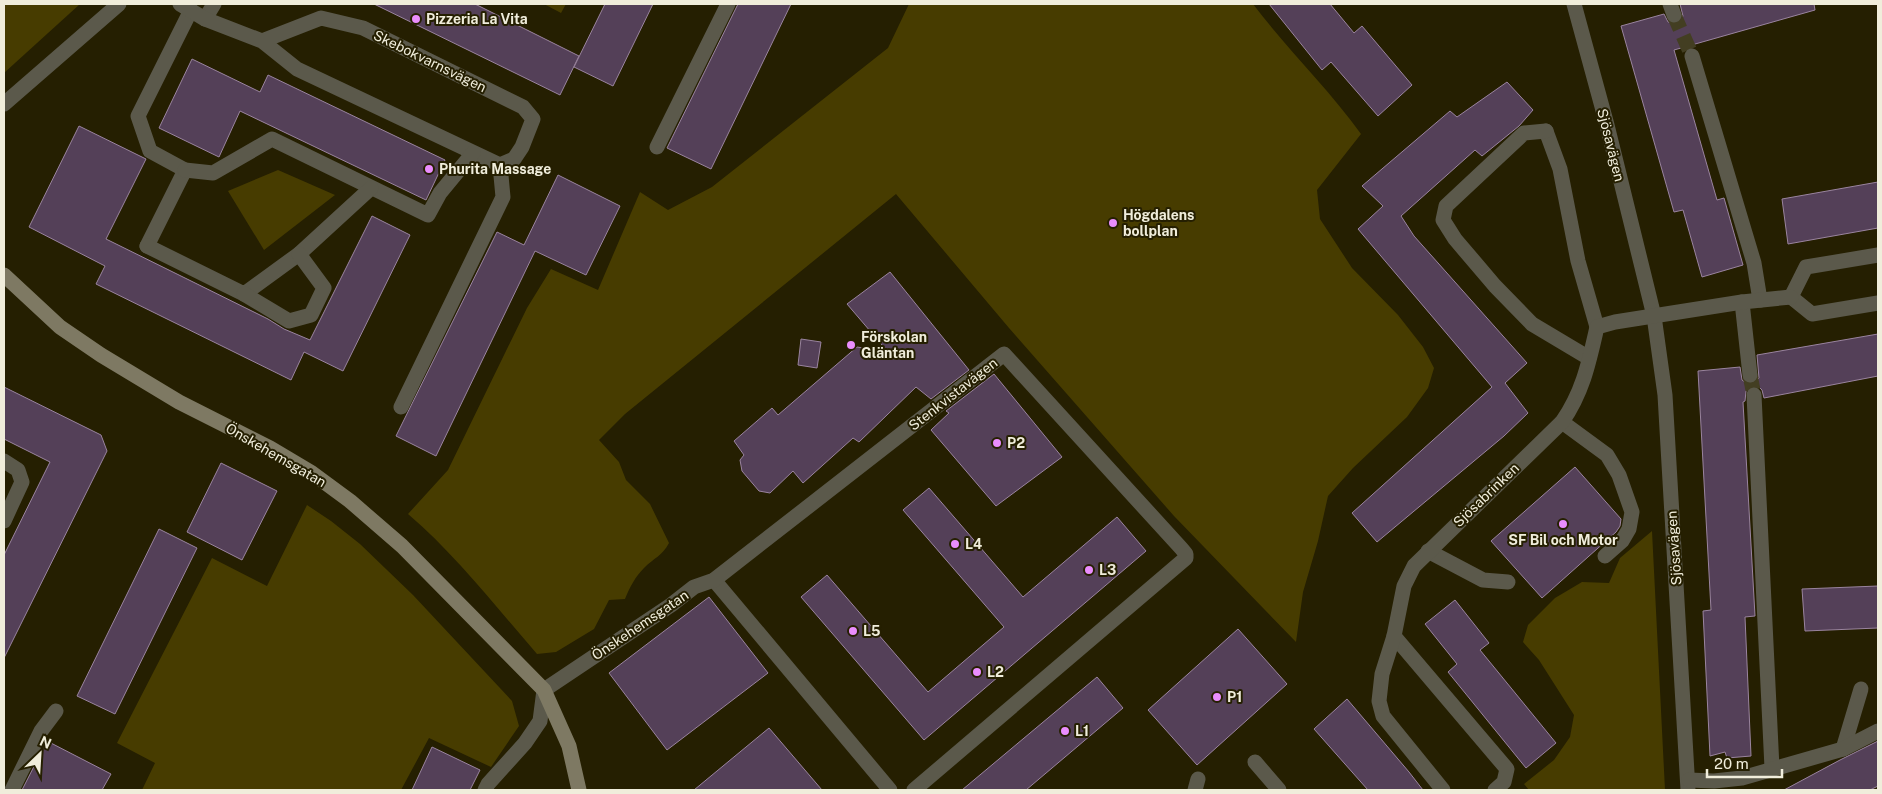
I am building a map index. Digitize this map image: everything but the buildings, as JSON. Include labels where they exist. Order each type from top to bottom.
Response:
[{"type":"street","points":[[4,104],[119,4]]},
{"type":"street","points":[[205,18],[214,4]]},
{"type":"street","points":[[657,147],[728,4]]},
{"type":"street","name":"Sjösavägen","points":[[1574,4],[1607,125],[1654,316],[1665,395],[1688,785],[1742,778],[1843,749],[1878,732]]},
{"type":"street","points":[[401,407],[503,197],[500,165],[473,152],[296,69],[262,41],[205,18],[185,7],[138,116],[150,151],[185,170],[213,173],[272,139],[428,215],[440,193],[473,152]]},
{"type":"street","name":"Skebokvarnsvägen","points":[[262,41],[321,18],[363,28],[523,107],[534,119],[530,130],[514,159],[500,165]]},
{"type":"street","points":[[1692,56],[1754,263],[1760,300]]},
{"type":"street","points":[[1589,358],[1532,324],[1495,286],[1455,240],[1443,220],[1446,206],[1524,133],[1546,131],[1560,169],[1578,261],[1596,326],[1742,302],[1791,297],[1812,314],[1878,303]]},
{"type":"street","points":[[185,170],[147,246],[244,294],[289,321],[311,314],[324,288],[299,254]]},
{"type":"street","points":[[244,294],[299,254],[371,188]]},
{"type":"street","points":[[1791,297],[1806,267],[1878,255]]},
{"type":"street","name":"Önskehemsgatan","points":[[4,275],[60,327],[101,355],[180,402],[270,448],[312,473],[350,501],[402,546],[544,690],[569,746],[579,790]]},
{"type":"street","points":[[1742,302],[1750,375]]},
{"type":"street","name":"Sjösabrinken","points":[[1443,790],[1383,716],[1379,701],[1382,674],[1394,636],[1404,586],[1414,566],[1428,551],[1562,422],[1574,405],[1581,390],[1596,326]]},
{"type":"street","name":"Stenkvistavägen","points":[[714,580],[1004,354],[1181,548],[1186,554],[1186,558],[914,790]]},
{"type":"street","points":[[1754,395],[1772,768]]},
{"type":"street","points":[[1562,422],[1607,455],[1620,475],[1632,512],[1629,528],[1622,541],[1605,556]]},
{"type":"street","points":[[4,461],[18,470],[22,482],[4,521]]},
{"type":"street","points":[[1428,551],[1483,580],[1508,582]]},
{"type":"street","points":[[714,580],[890,790]]},
{"type":"street","name":"Önskehemsgatan","points":[[544,690],[694,588],[714,580]]},
{"type":"street","points":[[1394,636],[1507,769],[1504,782],[1495,790]]},
{"type":"street","points":[[1843,749],[1861,688]]},
{"type":"street","points":[[486,790],[488,784],[525,743],[540,721],[544,690]]},
{"type":"street","points":[[12,790],[41,731],[56,712]]},
{"type":"street","points":[[1255,762],[1279,790]]},
{"type":"shaded area","points":[[4,4],[80,4],[4,73]]},
{"type":"shaded area","points":[[544,4],[566,4],[561,13]]},
{"type":"shaded area","points":[[909,4],[1253,4],[1361,134],[1317,190],[1320,219],[1352,268],[1398,315],[1423,347],[1434,368],[1428,388],[1407,417],[1353,468],[1328,496],[1318,541],[1303,592],[1296,642],[1174,516],[1009,328],[896,194],[625,414],[599,440],[619,462],[626,480],[650,504],[669,543],[661,554],[638,575],[625,599],[609,600],[594,629],[556,652],[537,654],[459,564],[408,514],[448,470],[527,308],[551,269],[598,290],[640,192],[668,210],[712,187],[888,48]]},
{"type":"shaded area","points":[[278,170],[335,195],[264,250],[228,191]]},
{"type":"shaded area","points":[[307,505],[360,544],[413,595],[512,701],[519,726],[491,767],[429,738],[401,790],[142,790],[155,763],[117,743],[212,558],[267,586]]},
{"type":"shaded area","points":[[1652,531],[1665,790],[1529,790],[1524,784],[1554,760],[1570,737],[1574,715],[1539,660],[1523,642],[1528,625],[1555,598],[1582,582],[1609,583],[1620,558]]},
{"type":"tunnel","points":[[1674,15],[1692,56]]},
{"type":"tunnel","points":[[1750,375],[1754,395]]},
{"type":"place","name":"Pizzeria La Vita","points":[[416,19]]},
{"type":"place","name":"Phurita Massage","points":[[429,169]]},
{"type":"place","name":"Högdalens bollplan","points":[[1113,223]]},
{"type":"place","name":"Förskolan Gläntan","points":[[851,345]]},
{"type":"place","name":"P2","points":[[997,443]]},
{"type":"place","name":"SF Bil och Motor","points":[[1563,524]]},
{"type":"place","name":"L4","points":[[955,544]]},
{"type":"place","name":"L3","points":[[1089,570]]},
{"type":"place","name":"L5","points":[[853,631]]},
{"type":"place","name":"L2","points":[[977,672]]},
{"type":"place","name":"P1","points":[[1217,697]]},
{"type":"place","name":"L1","points":[[1065,731]]}]
